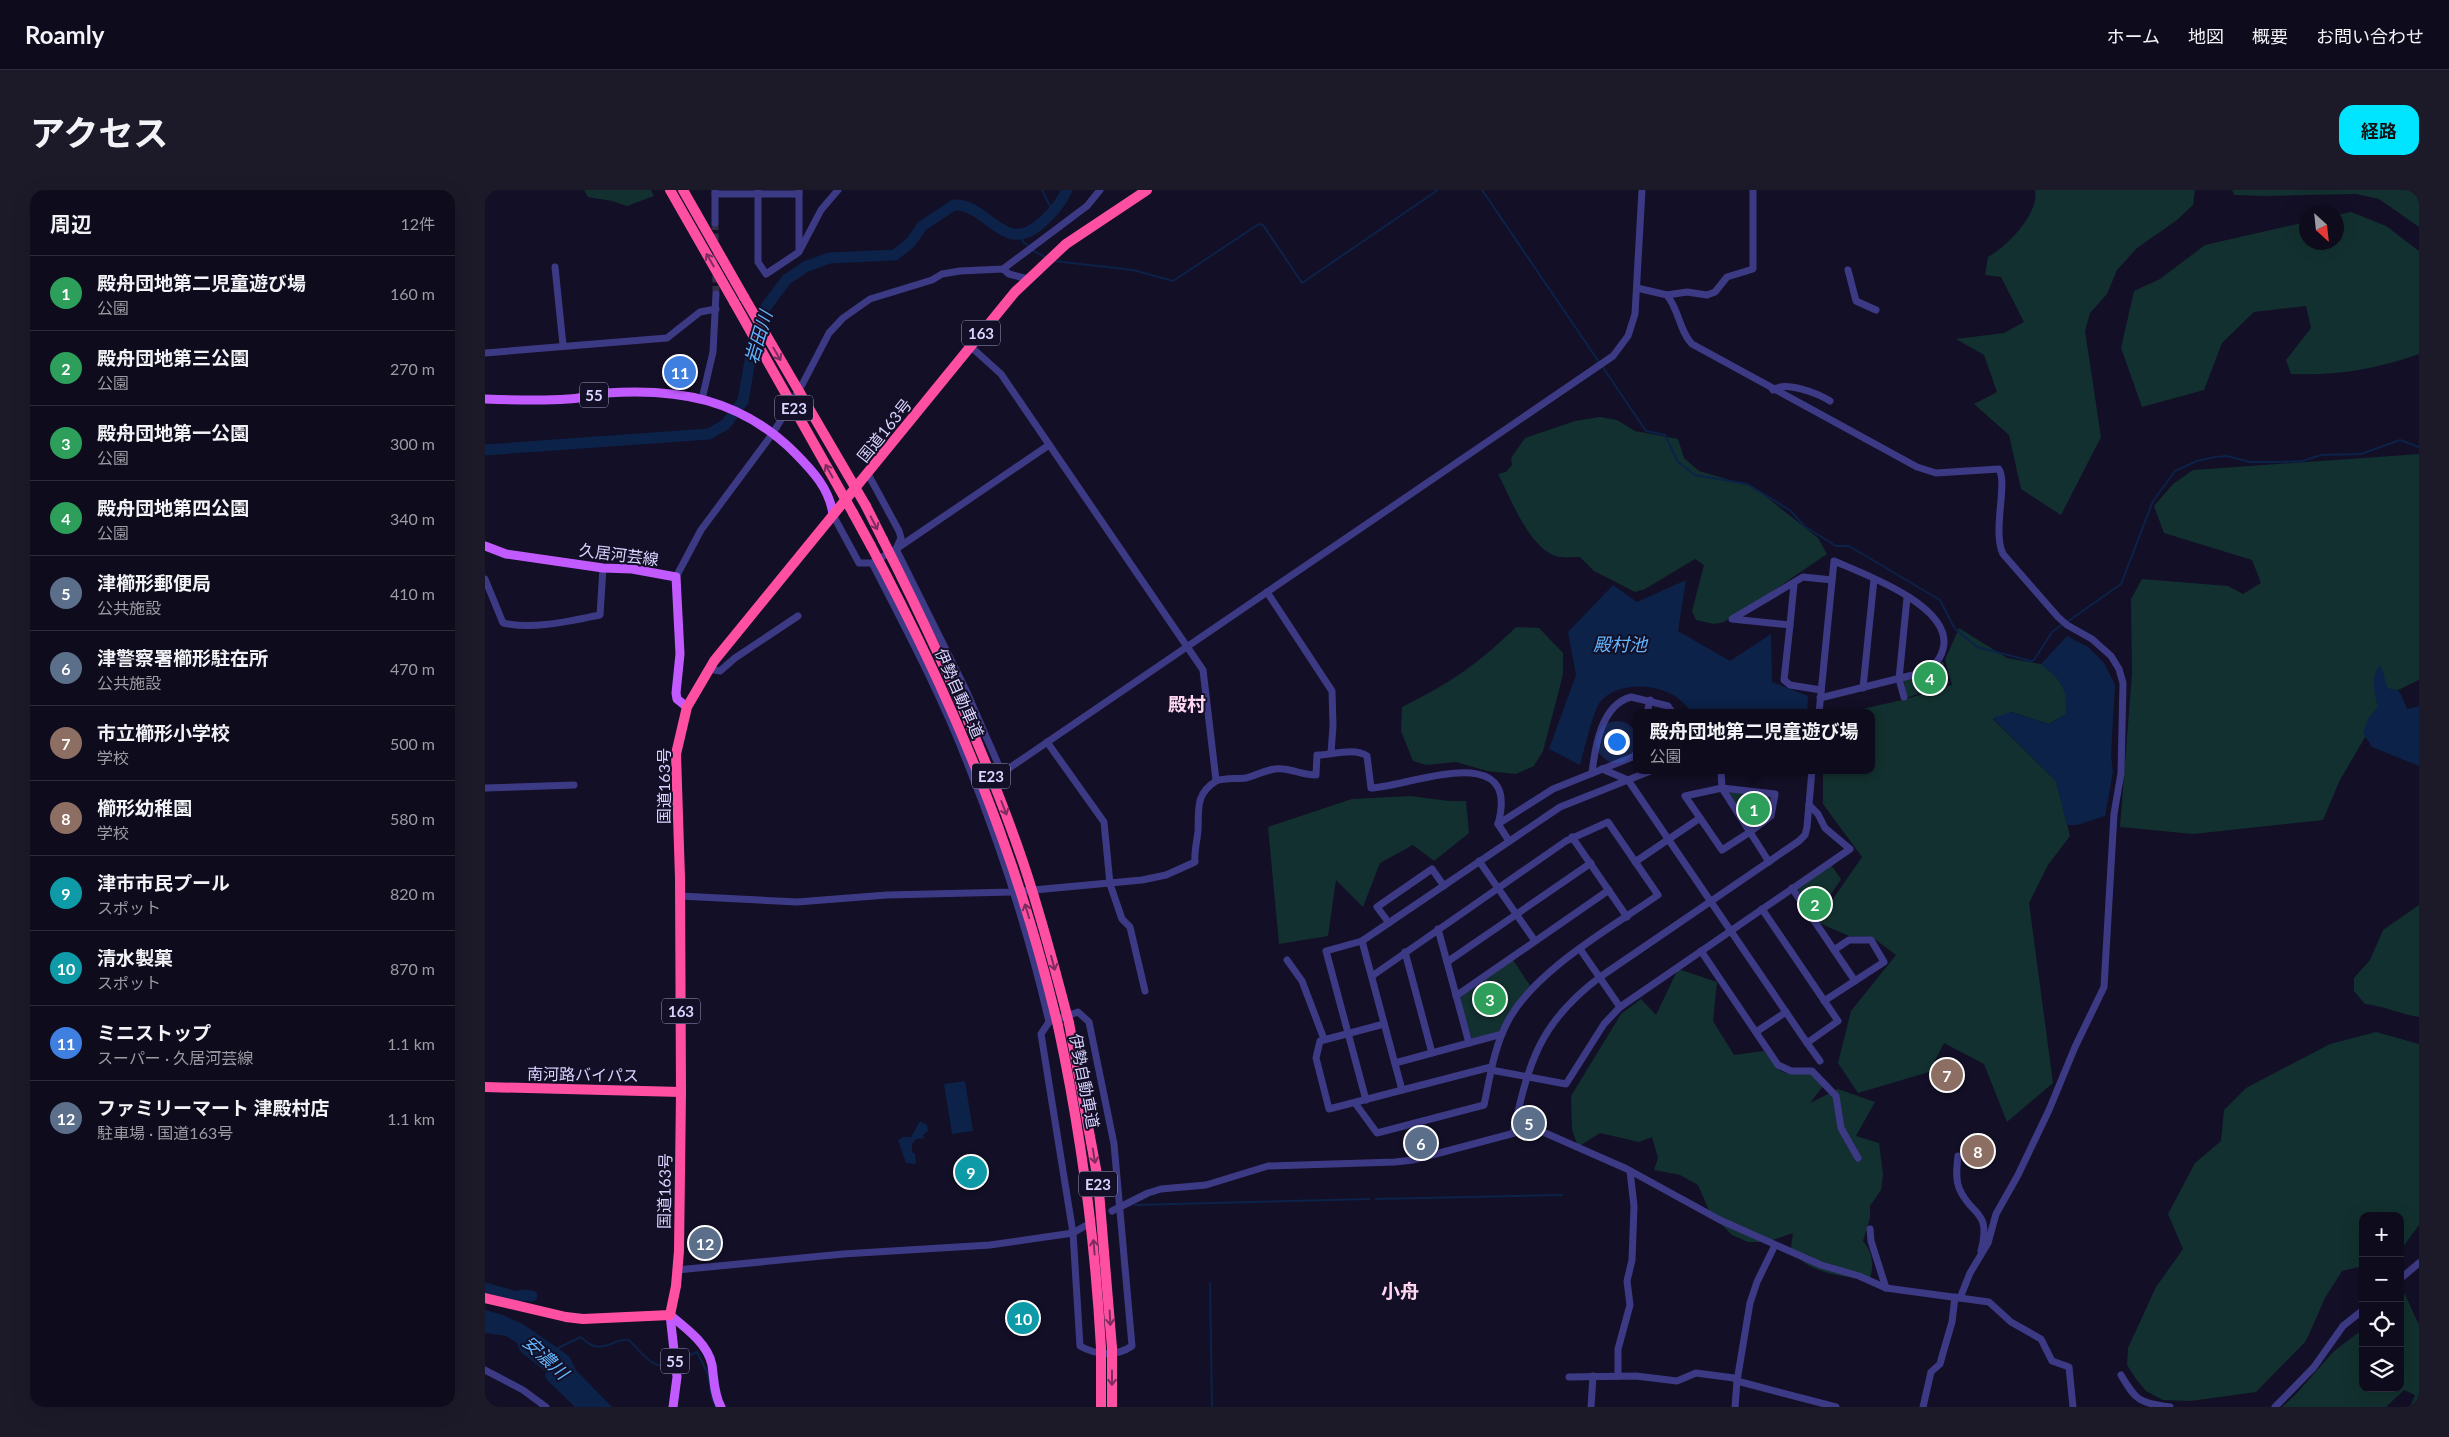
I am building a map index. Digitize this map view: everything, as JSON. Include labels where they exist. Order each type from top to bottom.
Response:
[{"type":"highway","name":"伊勢自動車道","points":[[670,190],[853,513],[912,624],[951,706],[985,788],[1014,867],[1034,931],[1059,1024],[1097,1180],[1112,1348],[1112,1407]]},
{"type":"highway","name":"伊勢自動車道","points":[[683,190],[865,506],[923,619],[985,758],[1024,864],[1047,937],[1059,1024],[1080,1133],[1087,1181],[1101,1348],[1101,1407]]},
{"type":"highway","name":"国道163号","points":[[670,1315],[677,1270],[681,1092],[680,896],[676,762],[679,732],[687,707],[709,668],[970,346],[1028,278],[1066,244],[1147,190]]},
{"type":"highway","name":"南河路バイパス","points":[[485,1087],[681,1092]]},
{"type":"highway","points":[[485,1298],[566,1317],[670,1315]]},
{"type":"main road","name":"55","points":[[485,400],[571,399],[604,393],[647,392],[677,393],[713,401],[744,414],[770,431],[801,459],[819,480],[831,500],[833,515]]},
{"type":"main road","name":"久居河芸線","points":[[485,546],[506,554],[603,568],[632,569],[676,577],[680,654],[676,693],[677,699],[687,707]]},
{"type":"main road","name":"55","points":[[670,1315],[677,1377],[673,1407]]},
{"type":"main road","points":[[670,1315],[689,1331],[710,1356],[716,1397],[721,1407]]},
{"type":"street","points":[[758,192],[759,262],[766,274],[799,252],[821,210],[838,190]]},
{"type":"street","points":[[676,577],[694,541],[711,514],[803,383],[829,333],[863,302],[950,272],[1003,269],[1087,206],[1100,190]]},
{"type":"street","points":[[868,474],[899,531],[901,538],[897,549],[965,688],[1002,773],[1613,356],[1625,342],[1631,330],[1635,314],[1642,190]]},
{"type":"street","points":[[1637,288],[1667,295],[1687,292],[1712,293],[1727,277],[1753,269],[1753,190]]},
{"type":"street","points":[[715,223],[715,192],[799,192],[799,252]]},
{"type":"street","points":[[555,267],[563,345]]},
{"type":"street","points":[[1003,269],[1009,274],[1028,278]]},
{"type":"street","points":[[1847,270],[1856,301],[1876,310]]},
{"type":"street","points":[[702,399],[713,352],[716,294]]},
{"type":"street","points":[[1667,295],[1676,307],[1686,336],[1692,344],[1773,390],[1926,471],[1957,472],[1999,469],[2003,480],[1999,509],[2000,545],[2003,554],[2058,617],[2067,625],[2091,639],[2111,656],[2123,678],[2123,753],[2120,784],[2114,814],[2104,987],[2075,1046],[2049,1110],[2018,1175],[1995,1214],[1991,1238],[1958,1297],[1940,1364],[1931,1372],[1923,1407]]},
{"type":"street","points":[[485,353],[563,345],[667,338],[700,312],[716,309]]},
{"type":"street","points":[[970,346],[1001,374],[1203,670],[1217,780]]},
{"type":"street","points":[[1773,390],[1778,387],[1801,389],[1816,393],[1830,401]]},
{"type":"street","points":[[833,515],[859,563],[871,563],[897,549],[1049,445]]},
{"type":"street","points":[[1819,709],[1820,698],[1834,561],[1874,579],[1924,608],[1933,616],[1943,636],[1943,649],[1937,663],[1930,669],[1899,679],[1820,698]]},
{"type":"street","points":[[871,563],[910,636],[968,764],[998,845],[1038,974],[1059,1024]]},
{"type":"street","points":[[485,579],[503,623],[513,625],[566,622],[600,615],[603,568]]},
{"type":"street","points":[[1790,625],[1732,619],[1803,577],[1832,580]]},
{"type":"street","points":[[1863,688],[1874,579]]},
{"type":"street","points":[[1793,584],[1784,680],[1790,685],[1821,690]]},
{"type":"street","points":[[1267,592],[1332,691],[1333,726],[1331,753]]},
{"type":"street","points":[[1904,697],[1899,679],[1907,598]]},
{"type":"street","points":[[485,603],[494,601]]},
{"type":"street","points":[[709,668],[720,671],[735,658],[798,616]]},
{"type":"street","points":[[1592,773],[1594,750],[1613,707],[1631,697],[1650,700],[1668,706],[1670,709]]},
{"type":"street","points":[[1648,709],[1650,700]]},
{"type":"street","points":[[1047,742],[1104,822],[1110,884],[1122,919],[1130,927],[1145,991]]},
{"type":"street","points":[[680,896],[797,902],[887,895],[1012,892],[1110,884],[1166,875],[1195,862],[1195,846],[1198,832],[1197,808],[1203,792],[1217,780],[1248,777],[1263,771],[1283,769],[1305,776],[1316,776],[1317,754],[1331,753],[1362,753],[1367,756],[1371,788],[1436,775],[1463,772],[1481,775],[1492,781],[1500,792],[1501,805],[1498,824],[1509,841]]},
{"type":"street","points":[[1498,824],[1541,795],[1633,755]]},
{"type":"street","points":[[1602,769],[1628,780],[1820,1061]]},
{"type":"street","points":[[1365,1100],[1326,952],[1363,941],[1560,808],[1643,774]]},
{"type":"street","points":[[1721,774],[1722,788],[1769,862]]},
{"type":"street","points":[[1513,1133],[1526,1077],[1537,1049],[1553,1021],[1585,989],[1600,978],[1799,841],[1805,834],[1812,774]]},
{"type":"street","points":[[485,788],[574,785]]},
{"type":"street","points":[[1722,788],[1775,794],[1771,816],[1722,850],[1685,796],[1722,788]]},
{"type":"street","points":[[1384,1024],[1320,1040],[1316,1058],[1329,1109],[1491,1068],[1566,1084],[1604,1024],[1620,1007],[1850,849],[1825,828],[1818,814],[1809,805]]},
{"type":"street","points":[[1635,862],[1700,818]]},
{"type":"street","points":[[1355,1102],[1377,1133],[1484,1105],[1491,1068],[1502,1034],[1525,997],[1553,969],[1658,895],[1608,822],[1572,837],[1372,976]]},
{"type":"street","points":[[1572,837],[1627,917]]},
{"type":"street","points":[[1479,862],[1535,941]]},
{"type":"street","points":[[1447,962],[1591,863]]},
{"type":"street","points":[[1389,923],[1377,907],[1432,869],[1444,886]]},
{"type":"street","points":[[1792,888],[1855,981]]},
{"type":"street","points":[[1456,996],[1609,890]]},
{"type":"street","points":[[1762,909],[1838,1021],[1807,1042]]},
{"type":"street","points":[[1438,929],[1469,1043]]},
{"type":"street","points":[[1824,1001],[1884,962],[1871,940],[1849,940],[1834,950]]},
{"type":"street","points":[[1363,941],[1402,1090]]},
{"type":"street","points":[[1580,949],[1620,1007]]},
{"type":"street","points":[[1701,951],[1781,1068],[1791,1071],[1812,1071],[1835,1093],[1841,1128],[1858,1158]]},
{"type":"street","points":[[1405,952],[1432,1053]]},
{"type":"street","points":[[1287,960],[1302,981],[1324,1040]]},
{"type":"street","points":[[1078,1012],[1089,1022],[1114,1144],[1132,1346],[1122,1353],[1092,1353],[1080,1346],[1073,1233],[1041,1034],[1059,1024],[1078,1012]]},
{"type":"street","points":[[1756,1032],[1786,1012]]},
{"type":"street","points":[[1395,1063],[1502,1034]]},
{"type":"street","points":[[1111,1212],[1148,1192],[1161,1188],[1206,1185],[1268,1166],[1413,1160],[1513,1133],[1543,1132],[1631,1172],[1719,1219],[1821,1265],[1859,1276],[1886,1288],[1989,1302],[2011,1322],[2029,1331],[2041,1340],[2052,1361],[2069,1367],[2073,1407]]},
{"type":"street","points":[[1958,1156],[1957,1182],[1959,1189],[1980,1215],[1984,1225],[1984,1241],[1980,1256]]},
{"type":"street","points":[[1618,1376],[1618,1348],[1629,1305],[1627,1282],[1632,1260],[1634,1206],[1631,1172]]},
{"type":"street","points":[[677,1270],[843,1254],[990,1245],[1073,1233],[1085,1226]]},
{"type":"street","points":[[1870,1228],[1871,1241],[1886,1288]]},
{"type":"street","points":[[1735,1407],[1737,1381],[1750,1303],[1757,1282],[1775,1245]]},
{"type":"street","points":[[2404,1276],[2419,1264]]},
{"type":"street","points":[[2275,1407],[2314,1367],[2343,1326],[2359,1313]]},
{"type":"street","points":[[485,1370],[523,1390],[547,1407]]},
{"type":"street","points":[[1569,1377],[1618,1376],[1677,1380],[1696,1373],[1734,1378],[1737,1381],[1836,1407]]},
{"type":"street","points":[[2121,1374],[2129,1390],[2136,1397],[2150,1404],[2170,1407]]},
{"type":"street","points":[[1591,1407],[1593,1376]]},
{"type":"green space","points":[[584,190],[651,190],[654,196],[627,206],[588,197]]},
{"type":"green space","points":[[2035,190],[2195,190],[2193,205],[2177,220],[2137,248],[2117,270],[2107,294],[2090,313],[2085,331],[2101,437],[2061,515],[2021,489],[2009,435],[1974,404],[1997,392],[1984,355],[1956,339],[2004,333],[2024,322],[2001,277],[1985,275],[1988,257],[2004,246],[2027,219],[2035,199]]},
{"type":"green space","points":[[2232,190],[2419,190],[2419,227],[2379,199],[2356,194],[2264,196],[2234,195]]},
{"type":"green space","points":[[2351,212],[2386,226],[2419,251],[2419,354],[2388,364],[2340,373],[2291,374],[2286,360],[2311,328],[2306,306],[2254,312],[2222,343],[2204,390],[2142,407],[2121,348],[2134,291],[2160,279],[2205,245],[2299,224],[2299,250],[2344,250],[2344,214]]},
{"type":"green space","points":[[1600,417],[1617,420],[1635,431],[1678,439],[1684,458],[1699,471],[1754,487],[1818,538],[1827,554],[1724,622],[1714,624],[1696,620],[1692,611],[1704,565],[1695,559],[1645,589],[1635,592],[1594,571],[1580,557],[1560,557],[1549,553],[1539,545],[1523,523],[1498,474],[1506,472],[1512,465],[1511,458],[1525,438],[1575,421]]},
{"type":"green space","points":[[2419,454],[2419,680],[2390,694],[2339,782],[2323,820],[2193,834],[2120,827],[2132,673],[2131,599],[2142,579],[2228,586],[2243,594],[2261,583],[2252,560],[2164,533],[2154,506],[2173,484],[2193,470]]},
{"type":"green space","points":[[1516,627],[1539,628],[1563,653],[1563,674],[1557,698],[1543,751],[1534,766],[1516,774],[1487,771],[1456,762],[1426,765],[1413,761],[1401,731],[1402,707],[1435,690],[1475,663]]},
{"type":"green space","points":[[1959,628],[2007,658],[2041,664],[2057,677],[2067,695],[2066,714],[2049,724],[2012,712],[1993,719],[2056,781],[2070,836],[2048,865],[2029,903],[2053,1083],[2007,1122],[1984,1064],[1944,1043],[1929,1072],[1858,1093],[1838,1063],[1851,1011],[1896,955],[1872,937],[1849,936],[1817,922],[1862,857],[1823,804],[1823,774],[1875,774],[1875,709],[1862,709],[1906,699],[1952,685],[1945,660]]},
{"type":"green space","points":[[1943,661],[1949,684],[1906,698],[1904,681],[1933,670]]},
{"type":"green space","points":[[1729,792],[1770,796],[1772,798],[1768,814],[1753,827],[1750,827]]},
{"type":"green space","points":[[1411,796],[1449,801],[1466,801],[1469,833],[1434,861],[1413,845],[1380,863],[1363,907],[1336,880],[1328,936],[1279,944],[1268,827],[1352,799]]},
{"type":"green space","points":[[1831,865],[1841,879],[1815,919],[1797,888]]},
{"type":"green space","points":[[2419,905],[2419,1017],[2365,1004],[2354,991],[2354,978],[2370,960],[2383,930]]},
{"type":"green space","points":[[1513,960],[1531,987],[1499,1031],[1472,1039],[1460,1000],[1461,997]]},
{"type":"green space","points":[[1678,969],[1717,982],[1713,1021],[1734,1055],[1764,1051],[1776,1067],[1788,1074],[1810,1074],[1824,1085],[1810,1103],[1838,1089],[1875,1102],[1856,1136],[1879,1143],[1883,1174],[1881,1190],[1870,1206],[1870,1218],[1863,1241],[1872,1259],[1870,1279],[1824,1272],[1807,1265],[1791,1247],[1793,1233],[1767,1242],[1748,1242],[1732,1235],[1710,1213],[1698,1185],[1680,1175],[1654,1170],[1658,1158],[1652,1137],[1639,1142],[1600,1133],[1578,1147],[1572,1129],[1571,1096],[1621,1014],[1641,999],[1656,1015]]},
{"type":"green space","points":[[2376,1032],[2419,1044],[2419,1225],[2404,1246],[2404,1212],[2359,1212],[2359,1267],[2342,1271],[2325,1298],[2306,1341],[2256,1392],[2191,1401],[2163,1400],[2146,1391],[2127,1365],[2128,1348],[2156,1287],[2183,1249],[2168,1214],[2195,1163],[2221,1141],[2224,1110],[2246,1088],[2330,1044]]},
{"type":"green space","points":[[2404,1292],[2419,1325],[2419,1407],[2410,1407],[2415,1395],[2404,1390]]},
{"type":"green space","points":[[2359,1332],[2359,1392],[2402,1392],[2386,1407],[2282,1407],[2334,1351]]},
{"type":"water","name":"殿村池","points":[[1686,580],[1678,631],[1730,661],[1771,634],[1772,682],[1808,696],[1807,709],[1688,709],[1684,703],[1673,695],[1661,690],[1647,687],[1621,689],[1609,694],[1597,707],[1580,765],[1549,749],[1576,675],[1568,632],[1613,585],[1637,602]]},
{"type":"water","points":[[2067,636],[2088,647],[2104,663],[2115,685],[2111,755],[2113,772],[2105,816],[2077,825],[2067,825],[2056,781],[1993,718],[2011,712],[2049,724],[2066,714],[2066,697],[2062,685],[2041,664]]},
{"type":"water","points":[[2381,665],[2387,687],[2393,690],[2396,689],[2401,694],[2407,709],[2419,706],[2419,766],[2372,747],[2363,733],[2368,719],[2378,706],[2374,690],[2374,679],[2375,673]]},
{"type":"water","points":[[965,1081],[973,1131],[952,1134],[944,1084]]},
{"type":"water","points":[[920,1121],[927,1125],[928,1131],[923,1135],[924,1138],[916,1139],[912,1144],[915,1164],[906,1163],[898,1140],[903,1137],[911,1137]]},
{"type":"water","name":"安濃川","points":[[485,1310],[503,1315],[523,1324],[569,1356],[576,1370],[612,1407],[575,1407],[548,1381],[545,1377],[546,1372],[520,1351],[517,1343],[506,1336],[485,1333]]},
{"type":"waterway","points":[[1042,190],[1052,214]]},
{"type":"waterway","name":"岩田川","points":[[485,450],[709,434],[726,424],[743,401],[752,349],[763,311],[786,280],[805,267],[829,258],[895,255],[911,242],[922,226],[954,205],[966,207],[976,212],[1005,231],[1015,234],[1026,233],[1039,225],[1051,213],[1067,190]]},
{"type":"waterway","points":[[1054,261],[1133,270],[1173,281],[1259,224],[1263,225],[1302,283],[1438,190]]},
{"type":"waterway","points":[[1482,190],[1599,362]]},
{"type":"waterway","points":[[1022,236],[1023,242],[1029,246]]},
{"type":"waterway","points":[[1032,250],[1045,257]]},
{"type":"waterway","points":[[1602,366],[1646,431],[1665,435],[1678,462],[1695,475],[1747,484],[1791,511],[1804,526],[1836,546],[1849,546],[1940,600],[1955,629],[1977,647],[2031,661],[2034,660],[2052,632],[2063,624]]},
{"type":"waterway","points":[[2067,622],[2121,584],[2153,501],[2175,471],[2197,461],[2215,457],[2227,456],[2250,462],[2303,461],[2321,455],[2361,454],[2400,440],[2419,447]]},
{"type":"waterway","points":[[1376,1199],[1562,1195]]},
{"type":"waterway","points":[[1135,1205],[1369,1199]]},
{"type":"waterway","points":[[1210,1283],[1212,1407]]},
{"type":"waterway","points":[[485,1288],[517,1297],[523,1295],[532,1296]]},
{"type":"waterway","name":"安濃川","points":[[556,1349],[581,1337],[588,1343],[601,1347],[618,1341],[629,1340],[652,1363],[664,1366],[670,1364]]},
{"type":"waterway","points":[[681,1359],[697,1352],[708,1374],[712,1398],[716,1407]]},
{"type":"tunnel","points":[[715,223],[716,294]]},
{"type":"place","name":"ミニストップ","points":[[680,372]]},
{"type":"place","name":"殿舟団地第四公園","points":[[1930,678]]},
{"type":"place","name":"殿舟団地第二児童遊び場","points":[[1754,809]]},
{"type":"place","name":"殿舟団地第三公園","points":[[1815,904]]},
{"type":"place","name":"殿舟団地第一公園","points":[[1490,999]]},
{"type":"place","name":"市立櫛形小学校","points":[[1947,1075]]},
{"type":"place","name":"津櫛形郵便局","points":[[1529,1123]]},
{"type":"place","name":"津警察署櫛形駐在所","points":[[1421,1143]]},
{"type":"place","name":"櫛形幼稚園","points":[[1978,1151]]},
{"type":"place","name":"津市市民プール","points":[[971,1172]]},
{"type":"place","name":"ファミリーマート 津殿村店","points":[[705,1243]]},
{"type":"place","name":"清水製菓","points":[[1023,1318]]},
{"type":"district","name":"殿村","points":[[1187,703]]},
{"type":"district","name":"小舟","points":[[1400,1290]]}]
